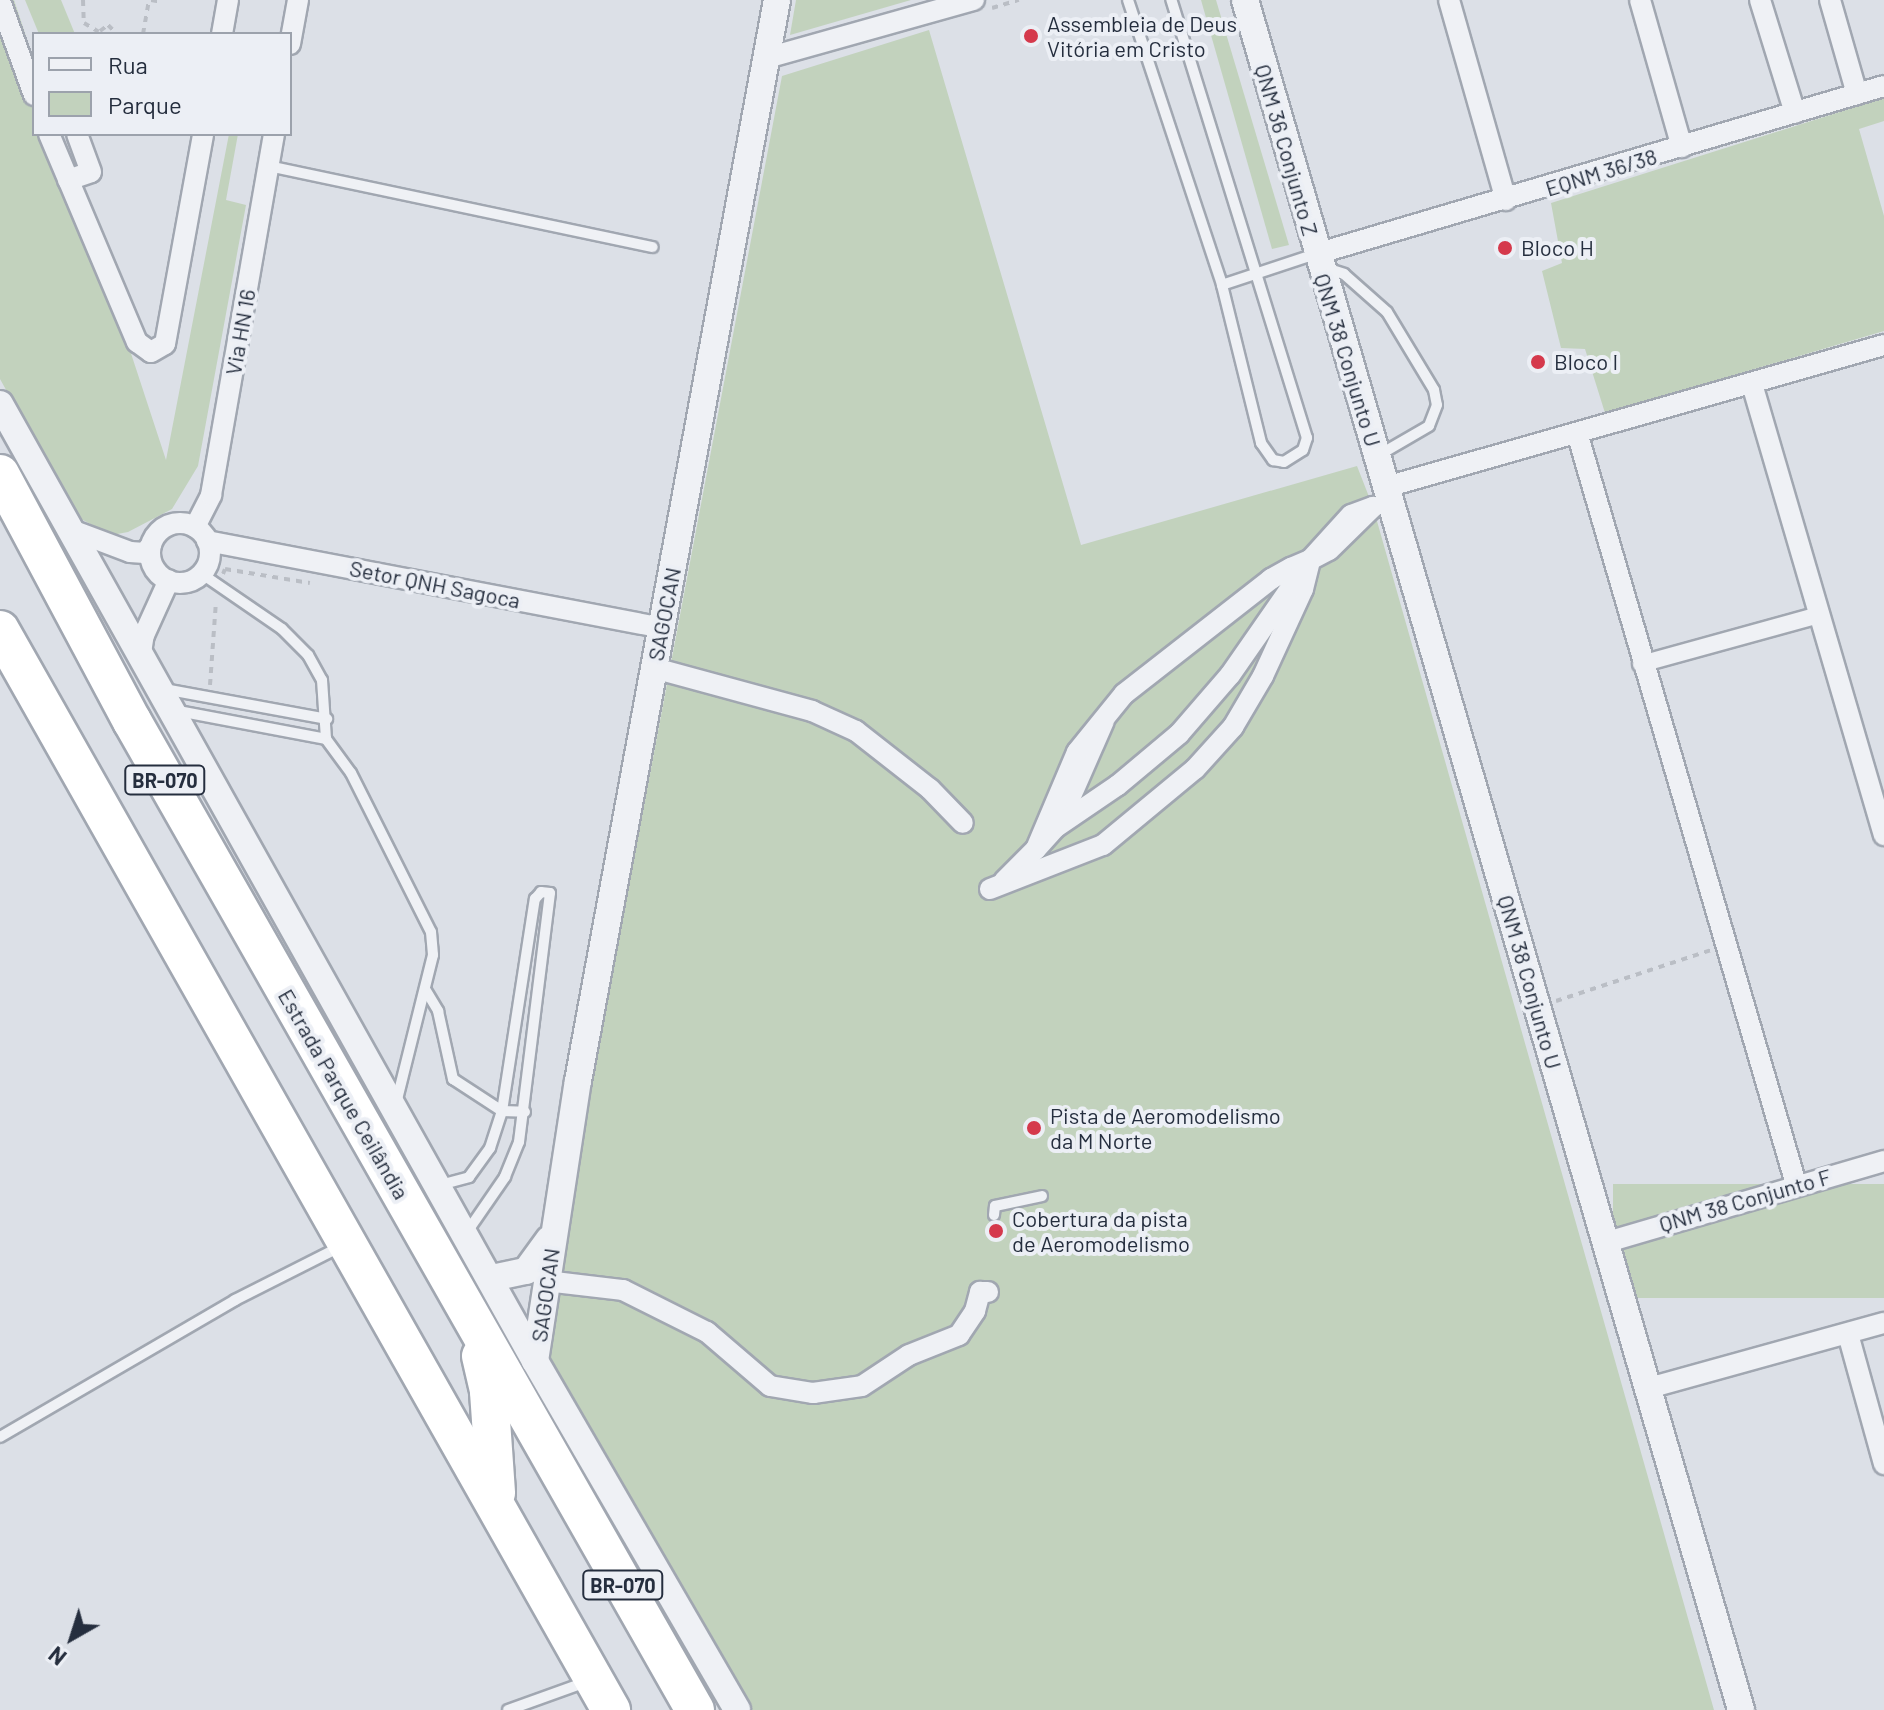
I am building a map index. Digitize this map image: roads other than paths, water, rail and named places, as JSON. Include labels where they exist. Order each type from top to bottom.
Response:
[{"type":"highway","name":"Estrada Parque Ceilândia","points":[[0,474],[132,721],[695,1710]]},
{"type":"highway","name":"BR-070","points":[[0,630],[602,1695]]},
{"type":"highway","points":[[466,1311],[484,1364],[499,1511]]},
{"type":"highway","points":[[415,1363],[456,1399],[491,1419],[559,1473]]},
{"type":"street","points":[[222,32],[228,0]]},
{"type":"street","points":[[292,33],[298,0]]},
{"type":"street","name":"SAGOCAN","points":[[535,1361],[554,1228],[777,0]]},
{"type":"street","points":[[767,58],[974,0]]},
{"type":"street","name":"QNM 36 Conjunto Z","points":[[1245,0],[1318,261]]},
{"type":"street","points":[[1449,0],[1506,200]]},
{"type":"street","points":[[1640,0],[1682,147]]},
{"type":"street","points":[[1760,0],[1795,113]]},
{"type":"street","points":[[1830,0],[1857,94]]},
{"type":"street","points":[[0,1],[32,89]]},
{"type":"street","name":"EQNM 36/38","points":[[1318,261],[1506,200],[1884,86]]},
{"type":"street","points":[[50,136],[137,342],[156,352],[165,344],[203,136]]},
{"type":"street","points":[[68,180],[91,172],[78,136]]},
{"type":"street","name":"Via HN 16","points":[[201,534],[211,495],[274,136]]},
{"type":"street","name":"QNM 38 Conjunto U","points":[[1318,261],[1607,1242],[1741,1710]]},
{"type":"street","points":[[1386,487],[1578,436],[1884,345]]},
{"type":"street","points":[[1752,384],[1884,835]]},
{"type":"street","points":[[0,404],[64,526],[395,1105],[535,1361],[737,1710]]},
{"type":"street","points":[[1578,436],[1641,664],[1796,1184]]},
{"type":"street","points":[[64,526],[130,552],[145,553],[151,545],[169,525],[201,534],[210,558],[202,574],[186,582],[169,580],[155,570],[151,545]]},
{"type":"street","name":"Setor QNH Sagoca","points":[[201,534],[662,628]]},
{"type":"street","points":[[1036,849],[1077,752],[1105,713],[1217,619],[1271,579],[1310,560]]},
{"type":"street","points":[[1055,828],[1118,785],[1179,734],[1230,675],[1310,560]]},
{"type":"street","points":[[1105,713],[1086,773],[1055,828],[1015,874],[990,889],[1103,845],[1195,769],[1233,727],[1263,676],[1303,589],[1310,560]]},
{"type":"street","points":[[140,659],[144,635],[169,580]]},
{"type":"street","points":[[1641,664],[1819,615]]},
{"type":"street","points":[[654,668],[812,711],[856,731],[918,778],[963,823]]},
{"type":"street","name":"QNM 38 Conjunto F","points":[[1607,1242],[1796,1184],[1884,1161]]},
{"type":"street","name":"SAGOCAN","points":[[492,1278],[526,1271],[554,1228]]},
{"type":"street","points":[[546,1281],[623,1290],[707,1332],[770,1386],[813,1393],[862,1386],[909,1355],[959,1335],[975,1311],[980,1292],[988,1292]]},
{"type":"street","points":[[1649,1388],[1884,1323]]},
{"type":"street","points":[[1848,1334],[1884,1464]]},
{"type":"lane","points":[[1128,0],[1222,285],[1261,443],[1273,460],[1284,462],[1303,450],[1307,438],[1171,0]]},
{"type":"lane","points":[[268,166],[653,247]]},
{"type":"lane","points":[[1222,285],[1318,261],[1344,274],[1387,312],[1434,390],[1437,405],[1429,426],[1376,456]]},
{"type":"lane","points":[[202,574],[282,629],[308,655],[322,680],[326,739],[351,773],[423,907],[433,955],[395,1105]]},
{"type":"lane","points":[[162,698],[210,697],[327,719]]},
{"type":"lane","points":[[162,698],[326,739]]},
{"type":"lane","points":[[440,1185],[469,1177],[479,1167],[502,1111],[535,899],[541,892],[550,893],[525,1112],[512,1163],[466,1232]]},
{"type":"lane","points":[[425,989],[438,1011],[453,1079],[502,1111],[525,1112]]},
{"type":"lane","points":[[994,1215],[995,1206],[1042,1196]]},
{"type":"lane","points":[[0,1437],[235,1300],[347,1243]]},
{"type":"lane","points":[[508,1710],[602,1695]]},
{"type":"place","name":"Assembleia de Deus Vitória em Cristo","points":[[1031,36]]},
{"type":"place","name":"Bloco H","points":[[1505,248]]},
{"type":"place","name":"Bloco I","points":[[1538,362]]},
{"type":"place","name":"Pista de Aeromodelismo da M Norte","points":[[1034,1128]]},
{"type":"place","name":"Cobertura da pista de Aeromodelismo","points":[[996,1231]]}]
